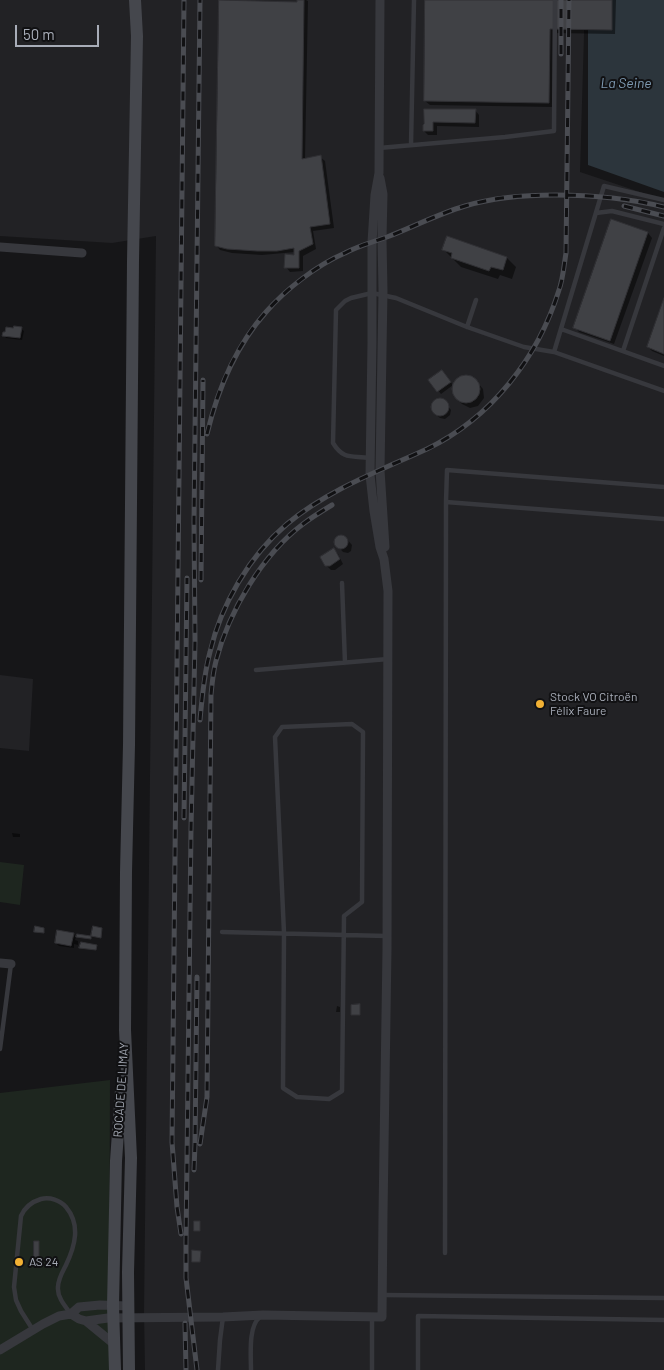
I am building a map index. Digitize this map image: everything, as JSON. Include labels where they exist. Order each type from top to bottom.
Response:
[{"type":"main road","points":[[125,1030],[126,872],[130,745],[133,261],[137,36],[135,0]]},
{"type":"main road","name":"ROCADE DE LIMAY","points":[[125,1030],[131,1158],[128,1312],[129,1370]]},
{"type":"main road","name":"ROCADE DE LIMAY","points":[[115,1370],[113,1312],[116,1162],[125,1030]]},
{"type":"street","points":[[0,1350],[59,1316],[71,1314],[79,1307],[113,1312],[223,1317],[264,1315],[382,1317],[387,936],[388,591],[384,559],[374,511],[370,475],[374,217],[379,173],[380,0]]},
{"type":"street","points":[[379,173],[383,194],[380,470],[385,546],[384,559]]},
{"type":"street","points":[[0,247],[82,253]]},
{"type":"street","points":[[0,963],[12,964]]},
{"type":"street","points":[[86,1321],[113,1312]]},
{"type":"street","points":[[71,1314],[86,1321],[114,1344]]},
{"type":"lane","points":[[411,145],[414,0]]},
{"type":"lane","points":[[379,148],[554,131],[555,0]]},
{"type":"lane","points":[[554,352],[604,186],[664,200]]},
{"type":"lane","points":[[596,213],[612,212],[664,224]]},
{"type":"lane","points":[[623,351],[664,228]]},
{"type":"lane","points":[[370,458],[346,456],[333,443],[336,310],[351,298],[372,293],[396,298],[524,347],[554,352],[664,391]]},
{"type":"lane","points":[[467,326],[476,300]]},
{"type":"lane","points":[[561,328],[664,366]]},
{"type":"lane","points":[[445,1254],[447,470],[664,487]]},
{"type":"lane","points":[[446,502],[664,519]]},
{"type":"lane","points":[[342,583],[345,663]]},
{"type":"lane","points":[[256,670],[388,659]]},
{"type":"lane","points":[[352,724],[363,732],[362,902],[344,916],[343,935],[342,1091],[329,1099],[297,1097],[283,1088],[284,933],[275,737],[282,727],[352,724]]},
{"type":"lane","points":[[222,932],[387,936]]},
{"type":"lane","points":[[0,1050],[12,964]]},
{"type":"lane","points":[[33,1330],[16,1300],[14,1287],[21,1216],[25,1208],[33,1202],[43,1199],[54,1199],[64,1204],[75,1224],[76,1236],[58,1287],[59,1297],[71,1314]]},
{"type":"lane","points":[[382,1295],[664,1298]]},
{"type":"lane","points":[[251,1370],[253,1327],[256,1320],[264,1315]]},
{"type":"lane","points":[[372,1316],[372,1370]]},
{"type":"lane","points":[[418,1370],[418,1316],[664,1320]]},
{"type":"lane","points":[[218,1370],[223,1317]]},
{"type":"shaded area","points":[[0,0],[585,0],[580,172],[664,200],[664,1370],[145,1370],[144,1312],[156,236],[112,243],[0,236]]},
{"type":"shaded area","points":[[0,675],[33,679],[29,751],[0,748]]},
{"type":"shaded area","points":[[0,862],[24,865],[20,905],[0,902]]},
{"type":"shaded area","points":[[110,1080],[109,1370],[0,1370],[0,1093]]},
{"type":"water","name":"La Seine","points":[[588,0],[664,0],[664,192],[588,165]]},
{"type":"building","points":[[219,0],[297,2],[297,0],[304,0],[302,159],[321,155],[330,224],[310,227],[313,244],[299,251],[299,268],[284,268],[285,254],[294,255],[294,248],[277,251],[257,251],[227,249],[215,246]]},
{"type":"building","points":[[425,0],[612,0],[612,30],[550,29],[549,103],[424,101]]},
{"type":"building","points":[[424,109],[476,109],[475,123],[433,122],[433,131],[423,131]]},
{"type":"building","points":[[611,219],[648,232],[610,341],[573,328]]},
{"type":"building","points":[[447,236],[507,257],[503,270],[491,267],[489,271],[451,258],[452,253],[442,250]]},
{"type":"building","points":[[664,298],[664,354],[647,347]]},
{"type":"building","points":[[14,326],[22,327],[20,338],[2,336],[6,327],[13,328]]},
{"type":"building","points":[[442,370],[451,382],[437,392],[428,380]]},
{"type":"building","points":[[466,375],[476,379],[480,389],[476,399],[466,403],[456,399],[452,389],[456,379]]},
{"type":"building","points":[[436,398],[444,398],[449,403],[447,414],[436,416],[431,411],[431,403]]},
{"type":"building","points":[[338,535],[344,535],[348,542],[344,549],[338,549],[334,545],[334,539]]},
{"type":"building","points":[[334,548],[340,559],[330,566],[325,566],[320,557]]},
{"type":"building","points":[[35,926],[44,928],[44,933],[34,932]]},
{"type":"building","points":[[93,926],[102,928],[101,938],[91,936]]},
{"type":"building","points":[[57,930],[74,933],[71,946],[55,943]]},
{"type":"building","points":[[77,934],[91,936],[91,939],[76,937]]},
{"type":"building","points":[[81,942],[97,945],[96,950],[79,948]]},
{"type":"building","points":[[360,1004],[360,1015],[351,1015],[351,1005]]},
{"type":"building","points":[[194,1221],[200,1221],[200,1231],[194,1231]]},
{"type":"building","points":[[34,1241],[39,1241],[39,1257],[34,1257]]},
{"type":"building","points":[[192,1250],[201,1251],[200,1262],[192,1262]]},
{"type":"railway","points":[[181,1234],[172,1142],[184,0]]},
{"type":"railway","points":[[197,1370],[186,1278],[186,1242],[195,641],[194,521],[200,0]]},
{"type":"railway","points":[[561,0],[561,54]]},
{"type":"railway","points":[[200,720],[206,669],[221,617],[238,582],[260,551],[287,524],[319,501],[354,482],[427,449],[472,421],[509,383],[539,339],[560,286],[566,253],[569,0]]},
{"type":"railway","points":[[207,434],[222,384],[245,339],[255,325],[292,286],[334,258],[455,209],[509,197],[532,195],[583,196],[623,199],[664,207]]},
{"type":"railway","points":[[624,206],[664,216]]},
{"type":"railway","points":[[201,580],[203,380]]},
{"type":"railway","points":[[200,1144],[207,1097],[211,695],[215,665],[229,623],[238,604],[261,568],[274,551],[306,521],[332,505]]},
{"type":"railway","points":[[184,818],[187,578]]},
{"type":"railway","points":[[194,1170],[197,977]]},
{"type":"railway","points":[[185,1323],[186,1370]]},
{"type":"place","name":"Stock VO Citroën Félix Faure","points":[[540,704]]},
{"type":"place","name":"AS 24","points":[[19,1262]]}]
